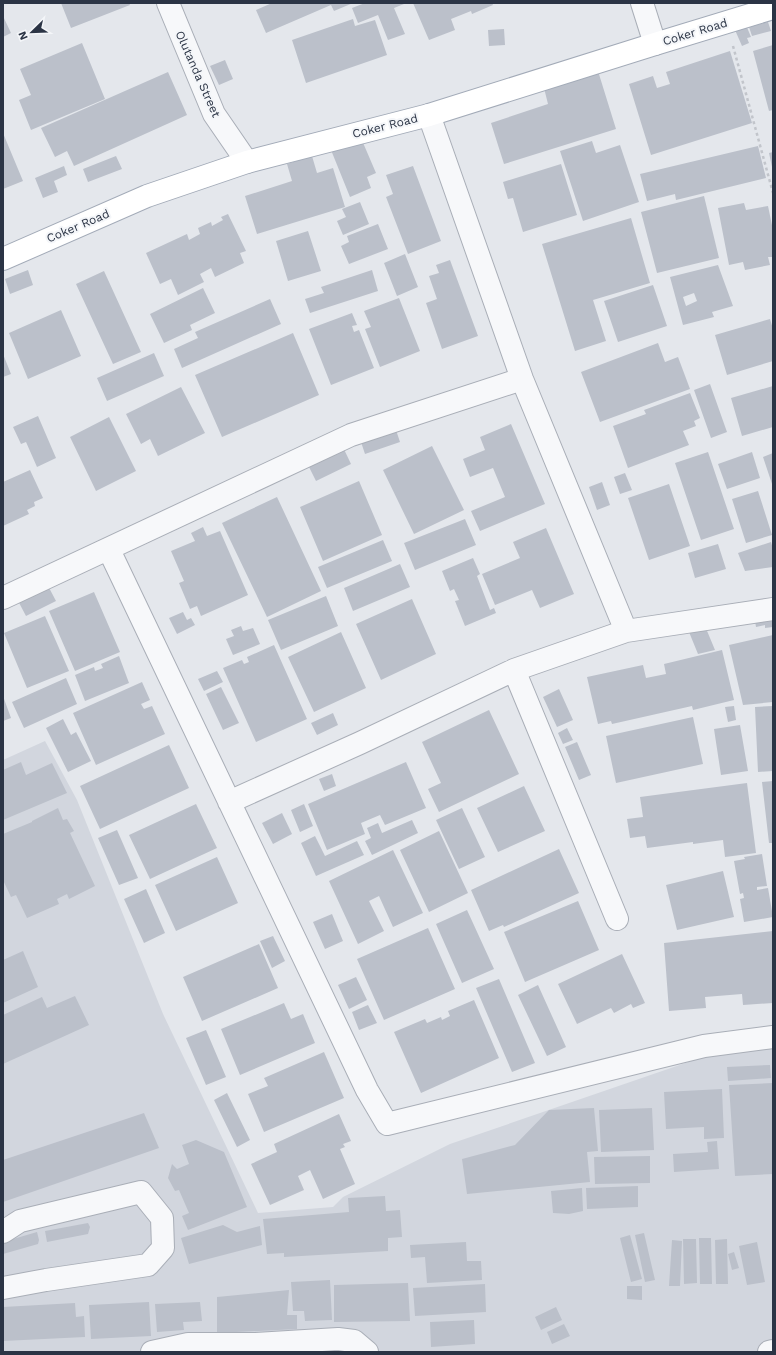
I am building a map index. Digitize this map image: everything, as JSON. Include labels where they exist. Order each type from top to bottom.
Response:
[{"type":"main road","name":"Coker Road","points":[[3,258],[147,196],[247,162],[429,115],[773,8]]},
{"type":"street","name":"Olutanda Street","points":[[168,3],[214,114],[247,162]]},
{"type":"street","points":[[642,3],[655,44]]},
{"type":"street","points":[[429,115],[522,379],[626,631]]},
{"type":"street","points":[[3,598],[109,550],[351,435],[522,379]]},
{"type":"street","points":[[109,550],[367,1090],[387,1124],[704,1046],[773,1037]]},
{"type":"street","points":[[229,802],[514,670],[626,631],[773,609]]},
{"type":"street","points":[[514,670],[617,919]]},
{"type":"street","points":[[3,1232],[20,1221],[141,1192],[162,1218],[163,1248],[148,1265],[3,1288]]},
{"type":"street","points":[[152,1352],[188,1344],[256,1344],[338,1339],[354,1341],[367,1352]]},
{"type":"street","points":[[769,1352],[773,1351]]},
{"type":"path","points":[[726,22],[773,192]]},
{"type":"shaded area","points":[[45,741],[77,800],[163,1014],[258,1213],[333,1207],[343,1197],[450,1144],[773,1033],[773,1352],[3,1352],[3,760]]},
{"type":"building","points":[[61,3],[129,3],[130,5],[71,28]]},
{"type":"building","points":[[272,3],[353,3],[334,11],[331,5],[266,33],[256,10]]},
{"type":"building","points":[[365,3],[403,3],[404,4],[394,8],[405,34],[388,40],[378,15],[358,23],[352,8]]},
{"type":"building","points":[[413,3],[492,3],[493,5],[472,14],[471,11],[451,19],[455,30],[429,40]]},
{"type":"building","points":[[3,16],[11,33],[3,37]]},
{"type":"building","points":[[353,19],[355,26],[375,20],[387,55],[306,83],[292,40]]},
{"type":"building","points":[[768,22],[771,31],[752,36],[749,27]]},
{"type":"building","points":[[746,25],[751,37],[747,38],[749,43],[742,46],[735,30]]},
{"type":"building","points":[[504,29],[505,45],[489,46],[488,30]]},
{"type":"building","points":[[82,43],[105,99],[31,130],[19,100],[31,95],[20,69]]},
{"type":"building","points":[[773,45],[773,110],[769,111],[753,51]]},
{"type":"building","points":[[730,51],[752,123],[651,155],[629,84],[653,76],[657,88],[670,84],[666,72]]},
{"type":"building","points":[[225,60],[233,79],[219,85],[210,66]]},
{"type":"building","points":[[598,71],[616,129],[504,164],[491,123],[548,104],[544,88]]},
{"type":"building","points":[[168,72],[187,115],[74,166],[67,151],[55,157],[41,128]]},
{"type":"building","points":[[3,133],[23,181],[3,189]]},
{"type":"building","points":[[361,138],[376,173],[367,177],[371,188],[350,197],[331,150]]},
{"type":"building","points":[[592,141],[596,153],[620,145],[639,202],[583,221],[560,151]]},
{"type":"building","points":[[758,146],[766,178],[676,200],[675,194],[647,201],[640,174]]},
{"type":"building","points":[[773,152],[773,167],[772,167],[769,153]]},
{"type":"building","points":[[116,156],[122,169],[88,182],[83,169]]},
{"type":"building","points":[[312,156],[317,173],[333,168],[345,207],[257,234],[245,196],[292,181],[287,164]]},
{"type":"building","points":[[561,164],[577,215],[523,232],[513,198],[508,199],[503,182]]},
{"type":"building","points":[[64,166],[67,175],[54,181],[58,192],[43,198],[35,178]]},
{"type":"building","points":[[413,166],[441,241],[408,254],[386,197],[393,194],[386,175]]},
{"type":"building","points":[[704,196],[719,258],[657,273],[641,212]]},
{"type":"building","points":[[360,202],[369,224],[343,235],[337,221],[346,217],[342,209]]},
{"type":"building","points":[[744,203],[746,210],[768,206],[773,230],[773,257],[768,257],[770,265],[745,270],[743,262],[729,265],[718,208]]},
{"type":"building","points":[[228,214],[246,251],[240,253],[244,263],[215,277],[211,268],[200,274],[204,282],[178,295],[171,279],[160,284],[146,253],[187,234],[189,240],[200,234],[198,228],[211,222],[212,226],[223,220],[221,217]]},
{"type":"building","points":[[631,218],[650,283],[593,300],[606,341],[575,351],[542,244]]},
{"type":"building","points":[[378,224],[388,249],[349,264],[341,246],[349,242],[347,236]]},
{"type":"building","points":[[308,231],[321,271],[288,281],[276,241]]},
{"type":"building","points":[[405,254],[418,287],[397,296],[384,263]]},
{"type":"building","points":[[450,260],[478,336],[442,349],[426,303],[437,299],[429,276],[439,273],[436,265]]},
{"type":"building","points":[[718,265],[733,306],[712,312],[714,317],[683,325],[670,277]],"holes":[[[694,293],[697,301],[686,306],[683,297]]]},
{"type":"building","points":[[28,270],[33,285],[10,294],[5,279]]},
{"type":"building","points":[[372,270],[378,291],[310,313],[305,299],[324,293],[321,287]]},
{"type":"building","points":[[104,271],[141,352],[113,364],[76,284]]},
{"type":"building","points":[[653,285],[667,326],[618,342],[604,301]]},
{"type":"building","points":[[203,288],[215,313],[190,325],[192,330],[164,343],[150,314]]},
{"type":"building","points":[[399,298],[420,351],[380,367],[365,329],[371,327],[364,311]]},
{"type":"building","points":[[270,299],[281,324],[182,368],[174,349],[198,338],[195,332]]},
{"type":"building","points":[[61,310],[81,356],[28,379],[9,333]]},
{"type":"building","points":[[352,313],[357,325],[352,326],[354,332],[359,330],[374,368],[331,385],[309,329]]},
{"type":"building","points":[[770,319],[773,329],[773,361],[727,375],[715,335]]},
{"type":"building","points":[[293,333],[319,395],[222,437],[195,375]]},
{"type":"building","points":[[658,343],[665,362],[678,357],[690,389],[600,422],[581,372]]},
{"type":"building","points":[[154,353],[164,376],[107,401],[97,378]]},
{"type":"building","points":[[3,354],[11,374],[3,377]]},
{"type":"building","points":[[710,384],[727,432],[711,438],[694,390]]},
{"type":"building","points":[[773,386],[773,427],[742,436],[731,398]]},
{"type":"building","points":[[181,387],[205,433],[158,456],[150,439],[141,444],[126,414]]},
{"type":"building","points":[[690,393],[700,418],[694,421],[696,426],[683,431],[689,445],[628,468],[613,426],[646,414],[644,410]]},
{"type":"building","points":[[38,416],[56,458],[37,467],[26,442],[21,444],[13,427]]},
{"type":"building","points":[[109,417],[136,471],[96,491],[70,437]]},
{"type":"building","points":[[511,424],[545,504],[480,531],[471,511],[505,497],[493,468],[470,477],[463,459],[485,450],[480,437]]},
{"type":"building","points":[[395,427],[400,442],[365,454],[360,439]]},
{"type":"building","points":[[341,443],[351,464],[316,481],[306,461]]},
{"type":"building","points":[[432,446],[464,510],[414,534],[383,470]]},
{"type":"building","points":[[708,452],[734,529],[701,540],[675,463]]},
{"type":"building","points":[[752,452],[760,478],[727,489],[718,464]]},
{"type":"building","points":[[773,453],[773,487],[763,457]]},
{"type":"building","points":[[30,470],[43,498],[34,502],[35,506],[27,510],[29,514],[3,526],[3,482]]},
{"type":"building","points":[[625,473],[632,490],[620,494],[614,477]]},
{"type":"building","points":[[359,481],[382,535],[323,561],[300,507]]},
{"type":"building","points":[[602,482],[610,505],[597,510],[589,487]]},
{"type":"building","points":[[669,484],[690,546],[649,560],[628,498]]},
{"type":"building","points":[[758,491],[772,535],[746,543],[732,499]]},
{"type":"building","points":[[277,497],[321,591],[267,617],[222,523]]},
{"type":"building","points":[[465,519],[476,545],[415,570],[404,543]]},
{"type":"building","points":[[203,527],[207,536],[220,531],[248,595],[201,616],[197,606],[190,609],[179,583],[184,581],[171,551],[195,541],[191,533]]},
{"type":"building","points":[[546,528],[574,594],[540,608],[532,590],[495,605],[482,574],[520,558],[513,542]]},
{"type":"building","points":[[383,540],[392,561],[327,588],[318,567]]},
{"type":"building","points":[[771,542],[773,549],[773,567],[745,571],[738,553]]},
{"type":"building","points":[[718,544],[726,569],[695,578],[688,553]]},
{"type":"building","points":[[473,558],[480,574],[477,576],[490,610],[494,608],[496,613],[465,626],[455,601],[459,600],[454,589],[450,591],[442,571]]},
{"type":"building","points":[[400,564],[410,587],[353,611],[344,588]]},
{"type":"building","points":[[46,582],[56,601],[26,616],[16,597]]},
{"type":"building","points":[[94,592],[120,652],[75,671],[49,611]]},
{"type":"building","points":[[326,596],[338,626],[281,650],[268,620]]},
{"type":"building","points":[[412,599],[436,654],[381,680],[356,624]]},
{"type":"building","points":[[773,611],[773,627],[765,628],[765,625],[756,627],[755,621]]},
{"type":"building","points":[[183,612],[187,620],[191,618],[195,625],[177,634],[169,618]]},
{"type":"building","points":[[45,616],[69,671],[27,688],[4,633]]},
{"type":"building","points":[[241,626],[243,631],[253,628],[260,644],[233,655],[226,639],[234,636],[231,630]]},
{"type":"building","points":[[705,626],[715,650],[698,654],[689,632]]},
{"type":"building","points":[[341,632],[366,688],[314,712],[288,657]]},
{"type":"building","points":[[773,635],[773,702],[743,705],[729,645]]},
{"type":"building","points":[[274,645],[307,719],[256,742],[223,668],[242,660],[244,664],[249,662],[247,657]]},
{"type":"building","points":[[722,650],[734,700],[693,710],[692,706],[612,724],[611,721],[598,724],[587,677],[643,665],[646,678],[666,674],[664,664]]},
{"type":"building","points":[[119,656],[129,683],[85,701],[75,675],[94,667],[95,671],[103,668],[101,664]]},
{"type":"building","points":[[217,671],[223,682],[204,691],[198,679]]},
{"type":"building","points":[[66,678],[77,704],[24,728],[12,702]]},
{"type":"building","points":[[142,682],[150,700],[141,704],[144,709],[152,706],[165,734],[96,765],[73,713]]},
{"type":"building","points":[[221,687],[239,723],[223,730],[206,694]]},
{"type":"building","points":[[559,689],[573,720],[557,727],[543,697]]},
{"type":"building","points":[[3,696],[11,718],[3,721]]},
{"type":"building","points":[[734,706],[736,720],[728,722],[725,707]]},
{"type":"building","points":[[773,706],[773,771],[758,772],[755,707]]},
{"type":"building","points":[[489,710],[519,774],[439,812],[428,789],[441,783],[422,742]]},
{"type":"building","points":[[333,713],[338,725],[317,735],[311,723]]},
{"type":"building","points":[[693,717],[703,764],[616,783],[606,736]]},
{"type":"building","points":[[63,719],[71,735],[76,732],[91,761],[68,772],[46,728]]},
{"type":"building","points":[[740,725],[748,771],[721,775],[714,729]]},
{"type":"building","points":[[567,728],[573,740],[563,744],[558,733]]},
{"type":"building","points":[[577,742],[591,775],[579,780],[565,747]]},
{"type":"building","points":[[169,745],[189,788],[100,829],[80,786]]},
{"type":"building","points":[[21,762],[26,775],[52,763],[67,793],[3,820],[3,770]]},
{"type":"building","points":[[406,762],[426,808],[385,825],[380,815],[361,823],[365,834],[327,850],[308,804]]},
{"type":"building","points":[[332,774],[336,786],[324,791],[319,779]]},
{"type":"building","points":[[773,781],[773,843],[769,843],[762,782]]},
{"type":"building","points":[[747,783],[756,853],[725,857],[723,840],[647,848],[645,836],[630,838],[627,819],[643,817],[640,797]]},
{"type":"building","points":[[524,786],[545,831],[498,852],[477,808]]},
{"type":"building","points":[[196,804],[217,848],[150,879],[129,835]]},
{"type":"building","points":[[304,804],[313,826],[300,832],[291,810]]},
{"type":"building","points":[[58,808],[63,820],[67,819],[74,831],[70,833],[95,886],[69,899],[67,894],[57,899],[59,904],[27,918],[16,895],[11,897],[3,880],[3,834],[32,822]]},
{"type":"building","points":[[462,808],[485,857],[459,869],[436,820]]},
{"type":"building","points":[[282,813],[292,834],[273,844],[262,823]]},
{"type":"building","points":[[412,820],[418,833],[372,855],[365,841],[371,838],[367,828],[378,823],[382,833]]},
{"type":"building","points":[[117,830],[138,878],[119,885],[98,838]]},
{"type":"building","points":[[439,831],[468,893],[429,912],[400,850]]},
{"type":"building","points":[[315,836],[325,856],[357,841],[364,855],[316,876],[301,843]]},
{"type":"building","points":[[559,849],[579,893],[504,927],[503,925],[489,931],[471,890]]},
{"type":"building","points":[[393,850],[423,913],[393,927],[379,896],[369,901],[384,931],[358,944],[329,881]]},
{"type":"building","points":[[762,854],[767,886],[757,887],[757,890],[768,888],[773,917],[744,922],[740,899],[744,898],[743,893],[740,894],[734,861],[745,859],[744,857]]},
{"type":"building","points":[[217,857],[238,903],[176,931],[155,885]]},
{"type":"building","points":[[723,871],[734,917],[677,930],[666,885]]},
{"type":"building","points":[[146,889],[165,933],[144,943],[124,899]]},
{"type":"building","points":[[578,901],[599,950],[525,982],[504,932]]},
{"type":"building","points":[[467,910],[494,969],[462,983],[436,924]]},
{"type":"building","points":[[332,914],[343,941],[325,949],[313,922]]},
{"type":"building","points":[[428,928],[455,989],[384,1020],[357,959]]},
{"type":"building","points":[[773,931],[773,1003],[743,1005],[742,994],[705,997],[706,1008],[669,1011],[664,943]]},
{"type":"building","points":[[273,936],[285,961],[272,968],[260,941]]},
{"type":"building","points":[[259,944],[278,988],[202,1021],[183,977]]},
{"type":"building","points":[[23,951],[38,987],[3,1003],[3,960]]},
{"type":"building","points":[[622,954],[645,1003],[633,1008],[631,1004],[614,1013],[611,1008],[577,1024],[558,984]]},
{"type":"building","points":[[356,977],[367,1000],[349,1009],[338,985]]},
{"type":"building","points":[[499,979],[535,1063],[512,1072],[476,988]]},
{"type":"building","points":[[538,985],[566,1047],[547,1056],[518,995]]},
{"type":"building","points":[[75,996],[89,1025],[3,1064],[3,1015],[42,997],[47,1008]]},
{"type":"building","points":[[474,1000],[499,1058],[421,1093],[394,1032],[425,1019],[427,1023],[441,1017],[442,1020],[450,1016],[448,1011]]},
{"type":"building","points":[[284,1003],[291,1019],[303,1014],[315,1043],[240,1075],[221,1029]]},
{"type":"building","points":[[368,1005],[377,1023],[359,1030],[352,1012]]},
{"type":"building","points":[[206,1030],[226,1077],[206,1085],[186,1038]]},
{"type":"building","points":[[324,1052],[344,1098],[264,1132],[248,1094],[268,1086],[264,1078]]},
{"type":"building","points":[[770,1065],[771,1078],[728,1081],[727,1067]]},
{"type":"building","points":[[773,1083],[773,1174],[735,1176],[729,1085]]},
{"type":"building","points":[[722,1089],[724,1138],[704,1139],[704,1127],[666,1129],[664,1092]]},
{"type":"building","points":[[227,1093],[250,1140],[237,1147],[214,1100]]},
{"type":"building","points":[[594,1108],[598,1151],[587,1152],[590,1182],[467,1194],[462,1159],[515,1145],[549,1110]]},
{"type":"building","points":[[652,1108],[654,1150],[601,1152],[599,1110]]},
{"type":"building","points":[[144,1113],[159,1148],[3,1202],[3,1160]]},
{"type":"building","points":[[339,1114],[351,1141],[343,1144],[345,1147],[340,1149],[355,1184],[323,1199],[310,1170],[298,1176],[304,1190],[270,1205],[251,1164],[277,1152],[274,1144]]},
{"type":"building","points":[[196,1140],[224,1152],[247,1207],[188,1230],[182,1216],[189,1213],[179,1190],[175,1191],[168,1178],[172,1164],[177,1169],[189,1164],[182,1145]]},
{"type":"building","points":[[717,1141],[719,1169],[674,1172],[673,1154],[708,1152],[707,1142]]},
{"type":"building","points":[[650,1156],[650,1183],[595,1184],[594,1157]]},
{"type":"building","points":[[638,1186],[638,1207],[587,1209],[586,1188]]},
{"type":"building","points":[[582,1188],[583,1211],[569,1214],[553,1213],[551,1191]]},
{"type":"building","points":[[385,1196],[386,1211],[400,1210],[402,1237],[388,1238],[388,1251],[284,1257],[284,1253],[267,1254],[263,1219],[349,1212],[348,1198]]},
{"type":"building","points":[[88,1223],[90,1227],[88,1234],[47,1242],[45,1231]]},
{"type":"building","points":[[223,1225],[237,1232],[260,1226],[262,1245],[189,1264],[181,1238]]},
{"type":"building","points":[[37,1232],[39,1240],[38,1244],[3,1254],[3,1242]]},
{"type":"building","points":[[644,1233],[655,1280],[645,1282],[635,1235]]},
{"type":"building","points":[[630,1235],[642,1279],[631,1282],[620,1238]]},
{"type":"building","points":[[699,1238],[711,1238],[712,1284],[700,1284]]},
{"type":"building","points":[[683,1239],[696,1239],[697,1283],[684,1284]]},
{"type":"building","points":[[727,1239],[728,1284],[716,1284],[715,1240]]},
{"type":"building","points":[[672,1240],[682,1241],[680,1286],[669,1286]]},
{"type":"building","points":[[466,1242],[467,1261],[481,1261],[482,1280],[427,1283],[425,1257],[411,1258],[410,1245]]},
{"type":"building","points":[[757,1242],[765,1282],[747,1285],[739,1246]]},
{"type":"building","points":[[734,1252],[739,1268],[732,1270],[728,1254]]},
{"type":"building","points":[[330,1280],[332,1320],[305,1321],[304,1311],[293,1311],[291,1282]]},
{"type":"building","points":[[408,1283],[410,1321],[334,1322],[334,1285]]},
{"type":"building","points":[[485,1284],[486,1312],[415,1316],[413,1288]]},
{"type":"building","points":[[627,1286],[642,1286],[642,1300],[627,1299]]},
{"type":"building","points":[[289,1290],[287,1315],[297,1315],[297,1329],[217,1333],[217,1297]]},
{"type":"building","points":[[149,1302],[151,1336],[91,1339],[89,1305]]},
{"type":"building","points":[[200,1302],[202,1321],[183,1322],[184,1330],[157,1332],[155,1304]]},
{"type":"building","points":[[75,1303],[76,1317],[84,1316],[85,1337],[3,1341],[3,1307]]},
{"type":"building","points":[[556,1307],[562,1320],[541,1330],[535,1317]]},
{"type":"building","points":[[474,1320],[475,1344],[431,1347],[430,1322]]},
{"type":"building","points":[[564,1324],[570,1336],[552,1344],[547,1332]]}]
